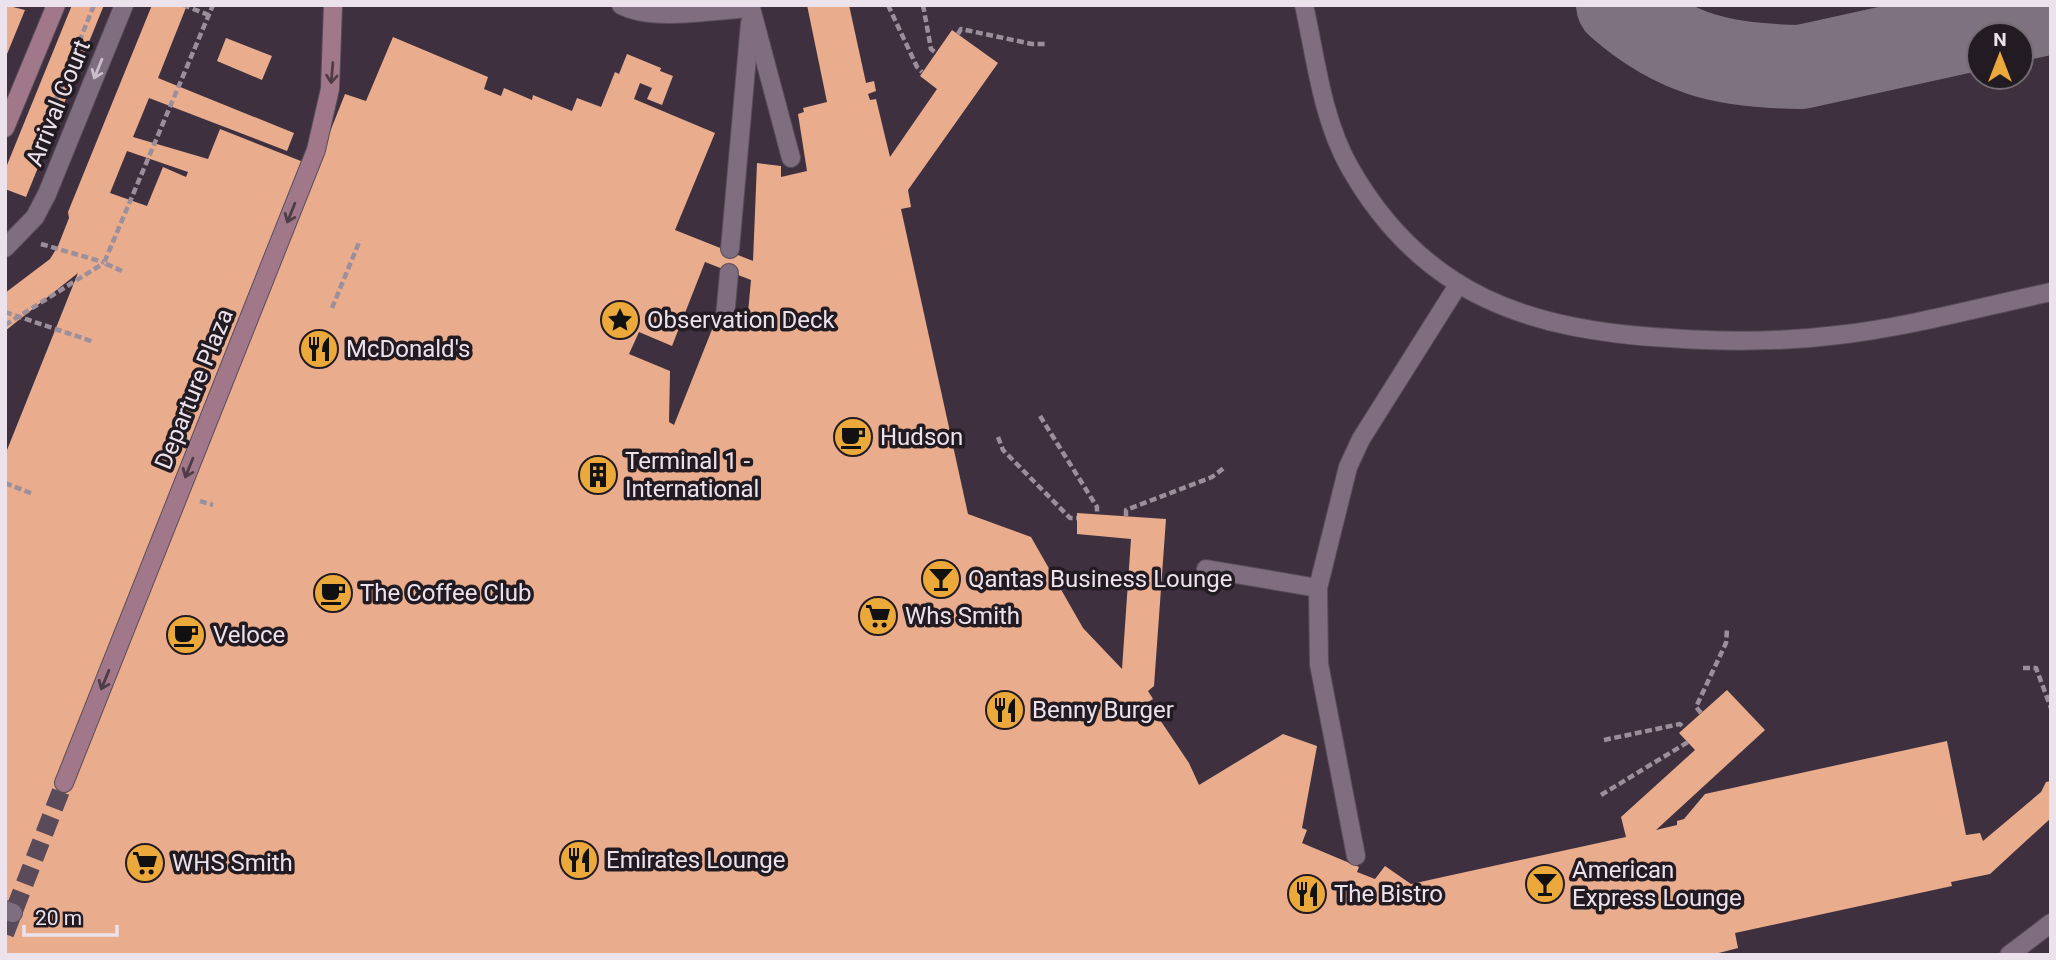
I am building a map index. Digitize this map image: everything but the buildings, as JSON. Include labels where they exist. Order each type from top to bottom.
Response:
[{"type":"street","name":"Arrival Court","points":[[5,128],[56,5]]},
{"type":"street","name":"Departure Plaza","points":[[64,783],[316,150],[330,89],[332,5]]},
{"type":"lane","name":"Arrival Court","points":[[11,243],[35,217],[47,194],[124,5]]},
{"type":"lane","points":[[621,5],[631,11],[649,13],[751,6]]},
{"type":"lane","points":[[1304,5],[1328,114],[1349,166],[1381,216],[1428,262],[1458,285],[1515,312],[1574,329],[1630,336],[1748,341],[1841,335],[2051,292]]},
{"type":"lane","points":[[751,6],[791,158]]},
{"type":"lane","points":[[730,249],[751,6]]},
{"type":"lane","points":[[725,317],[729,273]]},
{"type":"lane","points":[[1356,856],[1319,664],[1318,588],[1348,467],[1361,439],[1458,285]]},
{"type":"lane","points":[[1206,569],[1318,588]]},
{"type":"lane","points":[[2008,955],[2051,923]]},
{"type":"path","points":[[42,133],[94,5]]},
{"type":"path","points":[[183,5],[209,15]]},
{"type":"path","points":[[5,325],[104,262],[213,5]]},
{"type":"path","points":[[888,5],[916,67],[922,72]]},
{"type":"path","points":[[923,5],[931,49],[936,53]]},
{"type":"path","points":[[958,34],[961,29],[1032,44],[1046,44]]},
{"type":"path","points":[[332,308],[359,240]]},
{"type":"path","points":[[11,243],[104,262],[122,271]]},
{"type":"path","points":[[5,312],[94,342]]},
{"type":"path","points":[[1040,416],[1097,507],[1097,514]]},
{"type":"path","points":[[998,437],[1003,450],[1070,518],[1077,518]]},
{"type":"path","points":[[1126,516],[1126,510],[1212,477],[1224,468]]},
{"type":"path","points":[[5,482],[33,494]]},
{"type":"path","points":[[1701,713],[1696,707],[1726,643],[1727,630]]},
{"type":"path","points":[[2023,668],[2036,668],[2051,708]]},
{"type":"path","points":[[1604,740],[1680,724],[1684,728]]},
{"type":"path","points":[[1601,795],[1688,742]]},
{"type":"taxiway","points":[[1618,5],[1661,36],[1703,55],[1749,64],[1801,67],[2051,12]]},
{"type":"tunnel","points":[[5,934],[64,783]]},
{"type":"place","name":"Observation Deck","points":[[620,320]]},
{"type":"place","name":"McDonald's","points":[[319,349]]},
{"type":"place","name":"Hudson","points":[[853,437]]},
{"type":"place","name":"Terminal 1 - International","points":[[598,475]]},
{"type":"place","name":"Qantas Business Lounge","points":[[941,579]]},
{"type":"place","name":"The Coffee Club","points":[[333,593]]},
{"type":"place","name":"Whs Smith","points":[[878,616]]},
{"type":"place","name":"Veloce","points":[[186,635]]},
{"type":"place","name":"Benny Burger","points":[[1005,710]]},
{"type":"place","name":"Emirates Lounge","points":[[579,860]]},
{"type":"place","name":"WHS Smith","points":[[145,863]]},
{"type":"place","name":"American Express Lounge","points":[[1545,884]]},
{"type":"place","name":"The Bistro","points":[[1307,894]]}]
